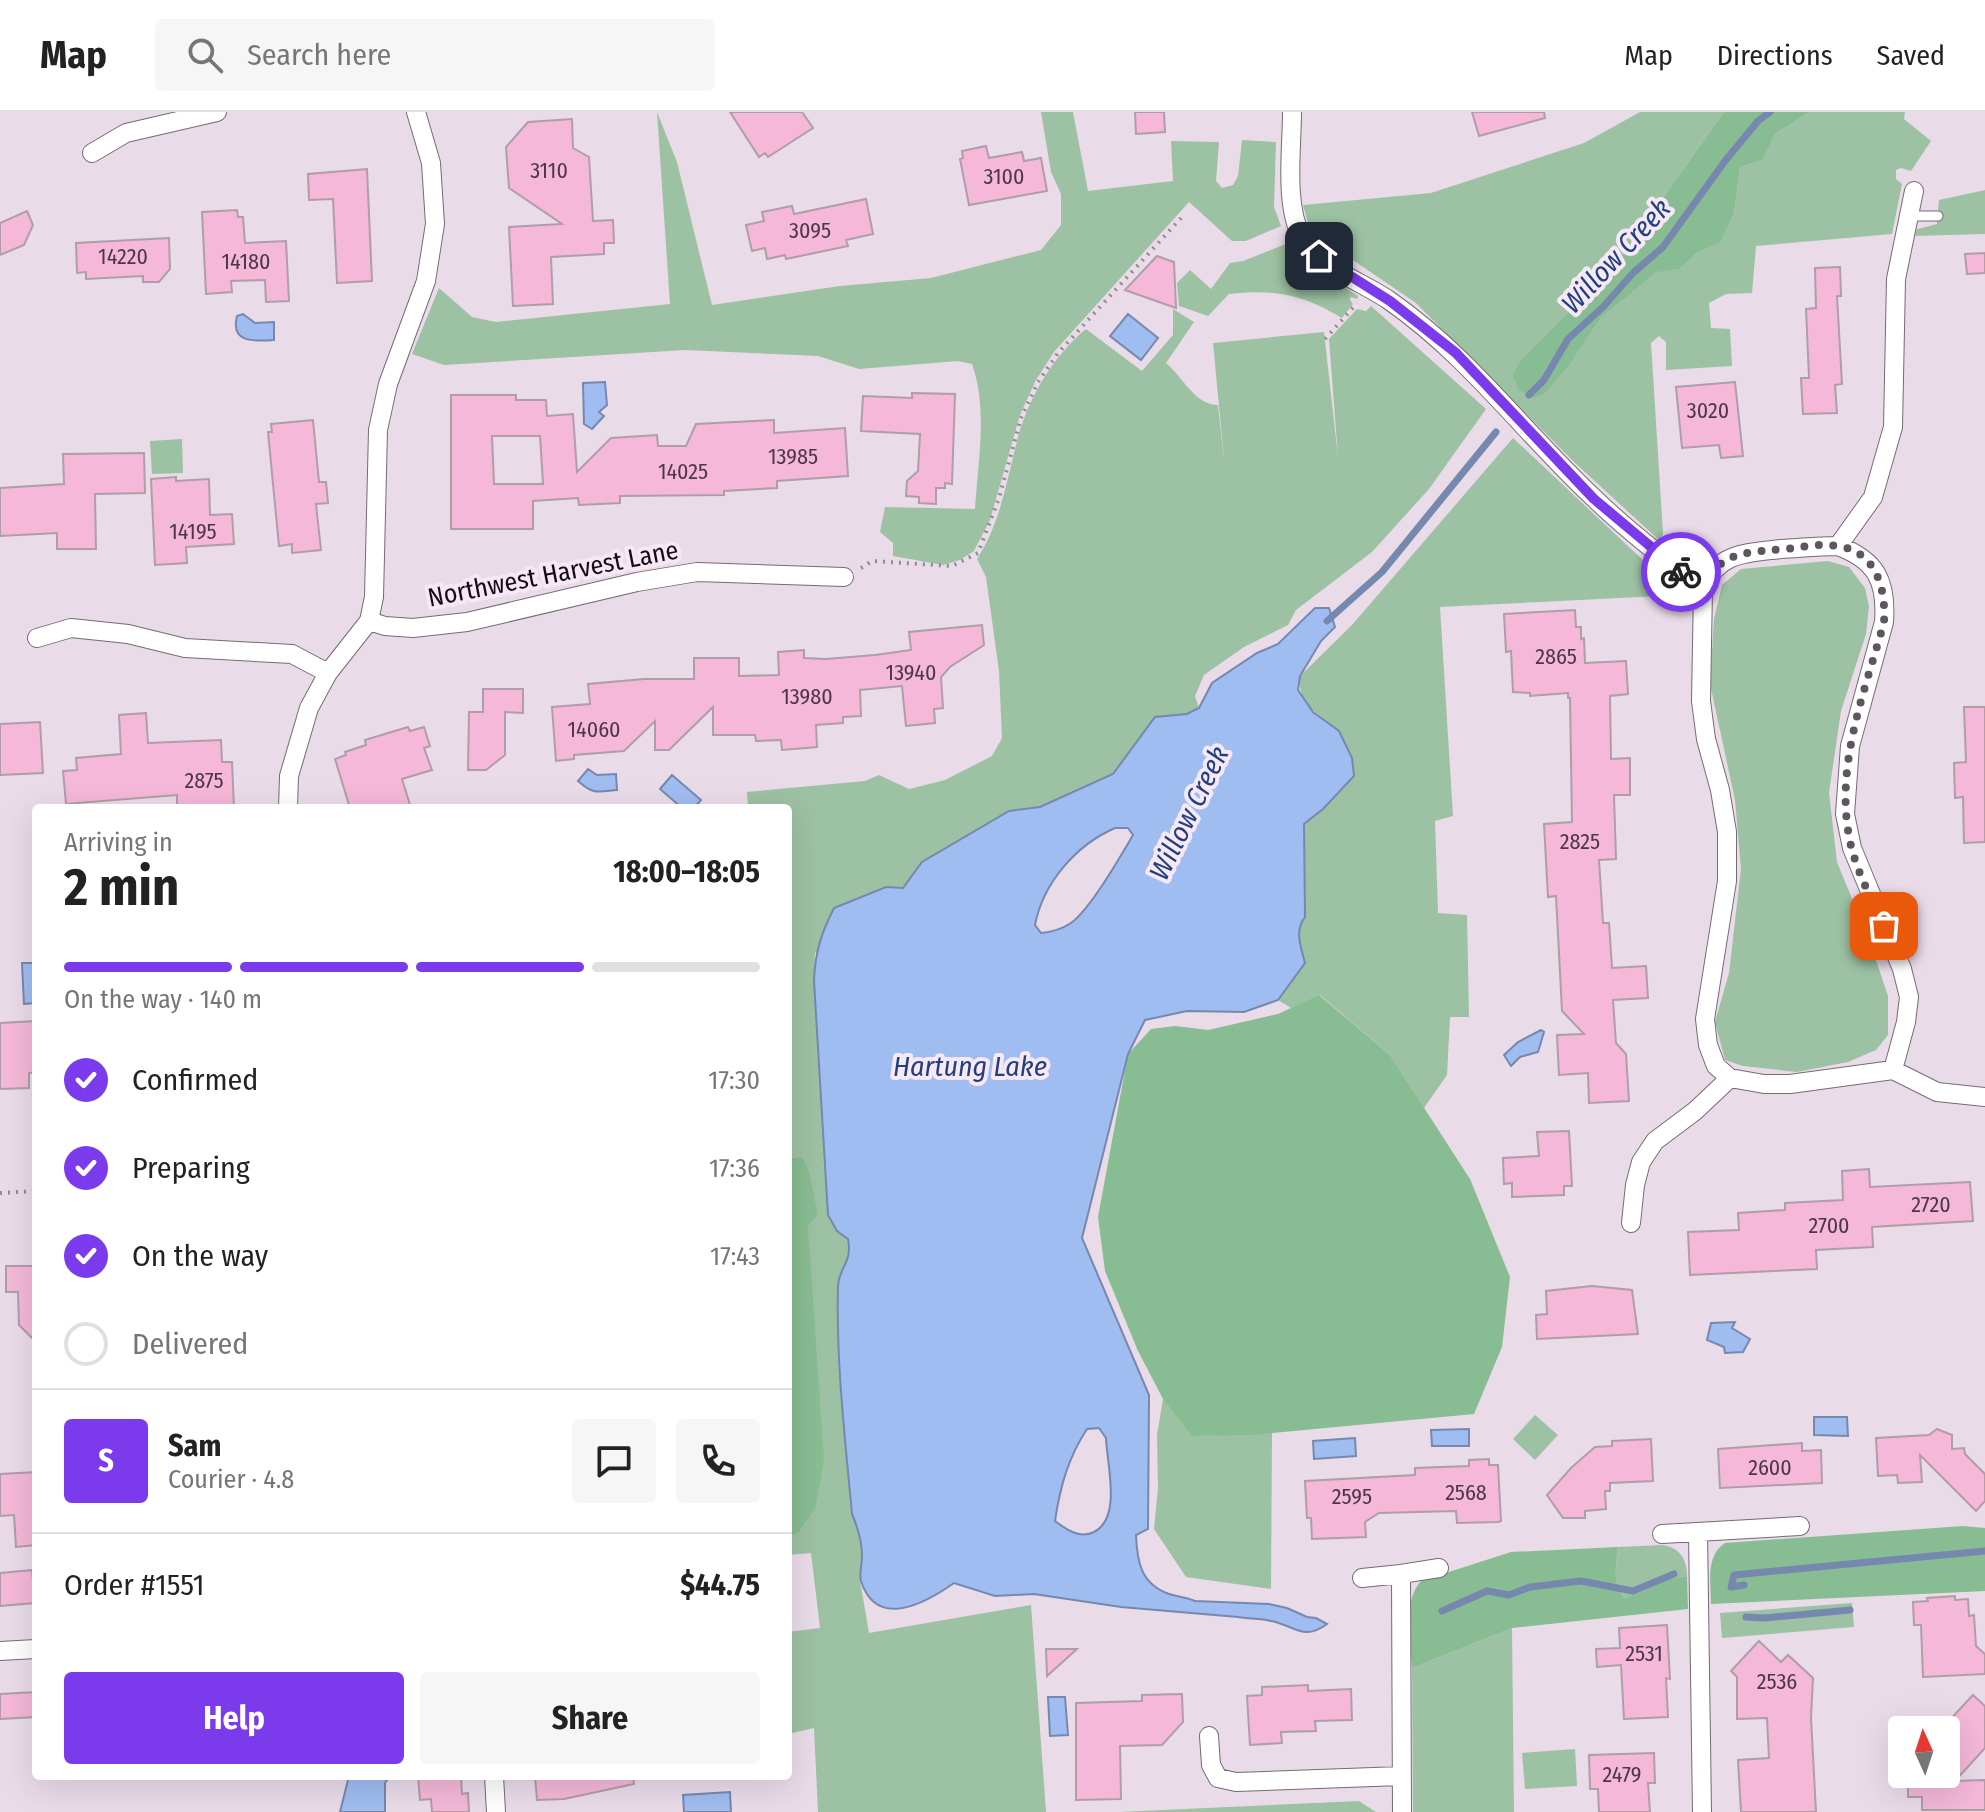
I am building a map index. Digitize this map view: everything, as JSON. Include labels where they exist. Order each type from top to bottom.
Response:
[{"type":"street","points":[[92,153],[126,133],[217,112]]},
{"type":"street","points":[[288,804],[288,781],[294,752],[309,708],[328,673],[369,621],[374,597],[378,430],[388,384],[426,281],[435,224],[431,163],[416,112]]},
{"type":"street","points":[[1292,112],[1292,193],[1297,229],[1304,242],[1319,256],[1390,301],[1456,353],[1594,499],[1703,588]]},
{"type":"street","points":[[1838,546],[1873,497],[1893,427],[1896,279],[1914,191]]},
{"type":"street","points":[[1893,1070],[1906,1022],[1909,997],[1902,969],[1852,848],[1845,814],[1850,746],[1884,622],[1882,584],[1872,567],[1858,553],[1838,546],[1741,553],[1709,574],[1703,588],[1701,701],[1706,739],[1720,790],[1727,832],[1725,896],[1705,1019],[1708,1045],[1716,1066],[1730,1078],[1764,1084],[1790,1084],[1893,1070],[1937,1092],[1985,1097]]},
{"type":"street","name":"Northwest Harvest Lane","points":[[369,621],[385,626],[413,628],[467,622],[637,582],[697,572],[844,577]]},
{"type":"street","points":[[37,638],[71,628],[128,634],[185,648],[292,654],[328,673]]},
{"type":"street","points":[[1631,1223],[1640,1165],[1655,1141],[1695,1111],[1730,1078]]},
{"type":"street","points":[[1662,1534],[1800,1526]]},
{"type":"street","points":[[1698,1532],[1702,1812]]},
{"type":"street","points":[[1362,1578],[1439,1568]]},
{"type":"street","points":[[1401,1574],[1402,1812]]},
{"type":"street","points":[[0,1651],[32,1649]]},
{"type":"street","points":[[1209,1736],[1211,1765],[1218,1778],[1236,1782],[1401,1776]]},
{"type":"street","points":[[494,1780],[496,1812]]},
{"type":"lane","points":[[1907,216],[1938,216]]},
{"type":"path","points":[[844,577],[872,561],[952,566],[978,553],[994,512],[1021,418],[1038,382],[1058,353],[1181,218]]},
{"type":"path","points":[[1325,339],[1368,288]]},
{"type":"path","points":[[0,1193],[32,1191]]},
{"type":"green space","points":[[657,112],[677,162],[712,305],[840,286],[931,278],[1041,250],[1061,225],[1061,194],[1051,172],[1041,112],[1073,112],[1088,191],[1173,181],[1171,141],[1219,142],[1216,181],[1222,188],[1233,185],[1238,176],[1242,140],[1276,142],[1274,207],[1281,226],[1246,241],[1232,241],[1189,202],[1054,352],[1036,380],[1020,415],[990,520],[974,551],[960,560],[943,565],[893,556],[893,543],[880,532],[885,507],[975,509],[981,417],[972,364],[958,361],[859,369],[818,356],[685,350],[444,365],[412,354],[439,288],[472,317],[496,322],[670,304]]},
{"type":"green space","points":[[1640,112],[1724,112],[1614,267],[1522,358],[1570,364],[1601,318],[1656,271],[1680,269],[1697,253],[1721,240],[1734,213],[1740,167],[1763,160],[1775,134],[1810,112],[1905,112],[1904,119],[1931,141],[1911,171],[1896,170],[1896,179],[1902,184],[1892,234],[1756,246],[1752,293],[1726,294],[1709,303],[1711,328],[1730,329],[1732,366],[1666,370],[1666,342],[1659,336],[1651,343],[1663,534],[1660,541],[1574,462],[1416,303],[1322,239],[1308,223],[1303,205],[1431,193],[1584,143]]},
{"type":"green space","points":[[1724,112],[1810,112],[1775,134],[1763,160],[1740,167],[1734,213],[1721,241],[1697,253],[1680,269],[1656,272],[1601,318],[1570,364],[1544,394],[1533,398],[1518,389],[1513,375],[1522,358],[1614,267]]},
{"type":"green space","points":[[1985,190],[1985,234],[1914,236],[1914,230],[1937,224],[1939,200]]},
{"type":"green space","points":[[1286,244],[1298,257],[1358,296],[1357,299],[1351,297],[1353,304],[1342,318],[1314,303],[1275,293],[1229,294],[1208,316],[1179,306],[1177,283],[1190,270],[1211,289],[1230,263]]},
{"type":"green space","points":[[1371,306],[1486,409],[1429,489],[1372,552],[1296,610],[1288,625],[1244,647],[1204,675],[1195,696],[1199,708],[1187,714],[1154,718],[1113,774],[1040,807],[1009,811],[922,862],[903,888],[886,887],[815,953],[828,1215],[837,1231],[848,1239],[850,1251],[849,1260],[838,1281],[852,1514],[859,1531],[862,1556],[860,1580],[869,1633],[1031,1605],[1046,1812],[818,1812],[814,1728],[792,1733],[792,1632],[820,1628],[811,1553],[792,1555],[792,1536],[799,1533],[815,1509],[808,1226],[818,1215],[802,1156],[792,1158],[792,804],[748,804],[747,792],[865,781],[879,775],[909,789],[945,780],[992,756],[1002,738],[999,671],[986,577],[977,559],[998,515],[1029,407],[1053,364],[1086,329],[1142,371],[1173,335],[1173,309],[1194,322],[1166,363],[1202,400],[1218,405],[1225,469],[1213,343],[1324,332],[1338,457],[1329,339],[1357,309],[1366,311]]},
{"type":"green space","points":[[1513,438],[1680,595],[1440,607],[1453,816],[1435,821],[1438,913],[1467,915],[1469,1017],[1450,1017],[1447,1075],[1424,1108],[1390,1055],[1320,995],[1291,1008],[1278,1000],[1304,963],[1299,933],[1305,917],[1304,824],[1323,809],[1352,758],[1339,733],[1305,702],[1300,676],[1352,625]]},
{"type":"green space","points":[[182,439],[183,473],[152,474],[150,441]]},
{"type":"green space","points":[[1828,561],[1849,567],[1865,588],[1869,606],[1866,634],[1841,711],[1829,793],[1837,862],[1888,996],[1888,1035],[1876,1050],[1848,1062],[1797,1072],[1743,1066],[1725,1060],[1715,1022],[1729,973],[1741,869],[1735,800],[1710,684],[1714,619],[1722,585],[1741,569]]},
{"type":"green space","points":[[1319,995],[1390,1055],[1470,1179],[1510,1277],[1502,1347],[1474,1414],[1252,1435],[1192,1436],[1163,1399],[1138,1351],[1105,1271],[1098,1217],[1128,1054],[1151,1029],[1175,1026],[1208,1030],[1278,1014]]},
{"type":"green space","points":[[802,1156],[809,1172],[818,1215],[808,1226],[824,1460],[815,1509],[799,1533],[792,1536],[792,1158]]},
{"type":"green space","points":[[1163,1399],[1193,1436],[1272,1433],[1271,1589],[1186,1577],[1154,1529],[1158,1488],[1157,1435]]},
{"type":"green space","points":[[1535,1415],[1558,1435],[1535,1460],[1513,1439]]},
{"type":"green space","points":[[1963,1526],[1985,1528],[1985,1591],[1711,1604],[1712,1562],[1725,1543]]},
{"type":"green space","points":[[1663,1545],[1681,1555],[1687,1576],[1663,1582],[1624,1600],[1616,1581],[1618,1547]]},
{"type":"green space","points":[[1618,1547],[1616,1580],[1624,1599],[1663,1582],[1687,1576],[1688,1609],[1512,1628],[1412,1668],[1409,1634],[1411,1599],[1421,1581],[1511,1552]]},
{"type":"green space","points":[[1852,1603],[1854,1627],[1722,1638],[1720,1613]]},
{"type":"green space","points":[[1512,1628],[1514,1812],[1413,1812],[1412,1668]]},
{"type":"green space","points":[[1575,1749],[1577,1786],[1525,1789],[1522,1753]]},
{"type":"green space","points":[[1359,1801],[1376,1812],[1119,1812]]},
{"type":"water","points":[[243,314],[255,323],[274,322],[274,340],[252,340],[241,336],[236,325],[237,316]]},
{"type":"water","points":[[1128,314],[1158,338],[1141,360],[1110,336]]},
{"type":"water","points":[[605,382],[607,405],[599,412],[604,416],[592,429],[584,424],[583,383]]},
{"type":"water","name":"Hartung Lake","points":[[1315,608],[1329,608],[1335,627],[1321,641],[1300,676],[1298,690],[1313,712],[1339,731],[1352,758],[1354,776],[1304,824],[1305,917],[1299,933],[1305,963],[1278,1000],[1244,1012],[1187,1011],[1145,1020],[1128,1054],[1082,1238],[1149,1395],[1148,1529],[1136,1535],[1142,1571],[1152,1584],[1169,1594],[1195,1601],[1269,1604],[1327,1624],[1305,1632],[1263,1619],[1121,1607],[1034,1594],[995,1596],[954,1583],[917,1604],[890,1609],[878,1605],[868,1596],[860,1578],[861,1545],[852,1514],[842,1400],[838,1286],[849,1247],[848,1239],[837,1231],[828,1215],[814,981],[817,952],[826,926],[834,908],[886,887],[903,888],[922,862],[1009,811],[1040,807],[1113,774],[1155,717],[1187,714],[1199,708],[1212,683],[1257,653],[1278,644]],"holes":[[[1115,828],[1128,828],[1133,835],[1096,894],[1071,923],[1041,933],[1035,925],[1039,909],[1063,867],[1087,844]],[[1099,1428],[1106,1438],[1110,1476],[1108,1515],[1103,1525],[1094,1532],[1079,1534],[1055,1521],[1057,1508],[1066,1473],[1080,1440],[1087,1429]]]},
{"type":"water","points":[[588,769],[597,775],[616,774],[617,790],[596,792],[588,789],[578,781]]},
{"type":"water","points":[[672,775],[701,800],[698,804],[677,804],[660,789]]},
{"type":"water","points":[[22,963],[32,963],[32,1003],[24,1004]]},
{"type":"water","points":[[1541,1030],[1544,1032],[1538,1052],[1520,1057],[1511,1066],[1504,1055],[1518,1042]]},
{"type":"water","points":[[1735,1322],[1732,1328],[1750,1339],[1743,1352],[1725,1353],[1724,1347],[1707,1340],[1711,1323]]},
{"type":"water","points":[[1814,1417],[1847,1417],[1848,1436],[1814,1435]]},
{"type":"water","points":[[1469,1429],[1469,1446],[1432,1446],[1431,1430]]},
{"type":"water","points":[[1355,1438],[1356,1456],[1314,1459],[1313,1441]]},
{"type":"water","points":[[1048,1697],[1065,1697],[1068,1735],[1050,1736]]},
{"type":"water","points":[[348,1780],[387,1780],[385,1812],[340,1812]]},
{"type":"water","points":[[730,1792],[731,1812],[684,1812],[683,1795]]},
{"type":"building","points":[[730,112],[802,112],[813,128],[768,157],[765,153],[759,157]]},
{"type":"building","points":[[1135,112],[1164,112],[1165,132],[1136,134]]},
{"type":"building","points":[[1472,112],[1544,112],[1545,118],[1479,136]]},
{"type":"building","points":[[572,119],[573,148],[589,157],[593,221],[613,220],[614,243],[604,243],[604,254],[551,257],[553,304],[513,306],[509,227],[562,224],[509,188],[506,147],[528,122]]},
{"type":"building","points":[[986,146],[989,158],[1022,152],[1024,161],[1041,158],[1047,191],[969,205],[960,159],[963,158],[962,151]]},
{"type":"building","points":[[367,169],[372,281],[337,283],[333,199],[309,200],[308,174]]},
{"type":"building","points":[[866,199],[873,234],[846,240],[848,246],[786,259],[785,255],[767,259],[765,248],[752,251],[746,225],[764,221],[762,212],[792,206],[794,214]]},
{"type":"building","points":[[237,210],[238,217],[243,217],[245,243],[286,241],[289,301],[266,302],[265,280],[231,281],[232,292],[206,294],[202,212]]},
{"type":"building","points":[[27,211],[33,225],[24,245],[0,255],[0,223]]},
{"type":"building","points":[[169,238],[170,269],[159,282],[143,282],[143,276],[86,279],[86,272],[77,273],[76,243]]},
{"type":"building","points":[[1985,253],[1985,273],[1967,274],[1965,254]]},
{"type":"building","points":[[1157,256],[1174,262],[1176,308],[1125,290]]},
{"type":"building","points":[[1840,267],[1841,296],[1837,296],[1842,384],[1835,385],[1837,413],[1803,414],[1801,378],[1809,378],[1806,309],[1816,308],[1815,268]]},
{"type":"building","points":[[1735,382],[1743,456],[1721,458],[1719,445],[1682,448],[1676,387]]},
{"type":"building","points":[[912,393],[955,394],[952,484],[945,483],[945,488],[936,488],[936,504],[919,503],[919,497],[906,496],[907,481],[918,471],[920,434],[861,431],[863,396],[912,398]]},
{"type":"building","points":[[451,395],[516,395],[516,400],[546,400],[547,416],[573,414],[577,472],[611,438],[657,435],[658,446],[686,446],[696,424],[774,420],[774,433],[845,428],[848,476],[777,481],[777,488],[724,491],[724,495],[620,496],[620,503],[579,505],[578,498],[533,501],[533,529],[451,529]],"holes":[[[492,436],[540,436],[543,484],[494,484]]]},
{"type":"building","points":[[313,420],[319,482],[326,482],[328,503],[316,504],[321,550],[292,553],[292,544],[279,546],[268,432],[272,432],[271,424]]},
{"type":"building","points":[[144,453],[145,493],[95,494],[96,549],[57,549],[57,533],[0,536],[0,488],[64,484],[63,454]]},
{"type":"building","points":[[176,477],[176,481],[209,479],[210,515],[232,514],[234,544],[186,547],[187,563],[155,565],[151,479]]},
{"type":"building","points":[[1575,610],[1576,627],[1581,627],[1581,639],[1584,638],[1585,663],[1626,661],[1628,694],[1610,696],[1611,759],[1630,758],[1630,795],[1614,795],[1616,859],[1599,860],[1603,923],[1609,923],[1612,968],[1646,966],[1648,998],[1613,1000],[1616,1043],[1626,1054],[1629,1101],[1589,1103],[1588,1073],[1559,1075],[1557,1035],[1584,1034],[1562,1011],[1556,896],[1548,897],[1544,824],[1572,822],[1570,698],[1568,693],[1530,696],[1530,693],[1513,692],[1511,651],[1506,652],[1504,614]]},
{"type":"building","points":[[982,625],[984,645],[950,667],[941,677],[943,708],[934,709],[935,723],[906,726],[902,686],[860,690],[861,716],[843,717],[843,723],[816,725],[817,747],[782,750],[781,740],[756,741],[755,735],[713,735],[713,707],[669,750],[655,750],[655,721],[624,751],[574,755],[574,759],[556,761],[552,707],[590,704],[588,684],[694,679],[694,658],[739,658],[739,676],[779,675],[778,652],[804,650],[804,658],[826,659],[875,655],[911,650],[909,632]]},
{"type":"building","points":[[483,689],[523,689],[523,713],[505,712],[505,755],[486,770],[468,770],[469,712],[483,712]]},
{"type":"building","points":[[1964,707],[1985,707],[1985,842],[1964,843],[1963,797],[1955,798],[1954,763],[1966,762]]},
{"type":"building","points":[[146,713],[148,743],[221,740],[222,762],[232,762],[234,804],[177,804],[177,795],[66,804],[63,771],[77,770],[76,758],[121,754],[119,715]]},
{"type":"building","points":[[40,722],[43,773],[0,775],[0,724]]},
{"type":"building","points":[[408,727],[410,731],[424,727],[430,746],[424,748],[432,770],[402,779],[410,804],[349,804],[335,759],[366,745],[365,740]]},
{"type":"building","points":[[32,1021],[29,1088],[0,1089],[0,1023]]},
{"type":"building","points":[[1569,1131],[1572,1186],[1564,1186],[1564,1195],[1512,1197],[1512,1183],[1504,1184],[1503,1158],[1539,1156],[1537,1132]]},
{"type":"building","points":[[1869,1169],[1870,1187],[1970,1182],[1973,1221],[1872,1227],[1873,1247],[1816,1250],[1817,1269],[1690,1275],[1688,1232],[1739,1230],[1738,1213],[1785,1210],[1785,1203],[1843,1200],[1842,1171]]},
{"type":"building","points":[[6,1266],[32,1266],[32,1338],[19,1325],[18,1292],[6,1292]]},
{"type":"building","points":[[1592,1286],[1632,1290],[1638,1334],[1537,1339],[1536,1315],[1547,1314],[1546,1291]]},
{"type":"building","points":[[1937,1429],[1952,1435],[1952,1449],[1964,1448],[1965,1454],[1985,1474],[1985,1501],[1976,1511],[1920,1455],[1922,1482],[1898,1483],[1897,1475],[1878,1476],[1876,1438],[1929,1435]]},
{"type":"building","points":[[1651,1439],[1653,1481],[1610,1483],[1610,1491],[1605,1491],[1606,1509],[1585,1511],[1585,1518],[1563,1518],[1547,1495],[1571,1468],[1595,1447],[1612,1446],[1612,1441]]},
{"type":"building","points":[[1802,1443],[1802,1451],[1821,1450],[1822,1483],[1720,1488],[1718,1449]]},
{"type":"building","points":[[1489,1459],[1489,1465],[1498,1465],[1501,1521],[1457,1523],[1456,1511],[1379,1513],[1365,1522],[1366,1537],[1312,1539],[1311,1518],[1307,1518],[1305,1481],[1415,1475],[1415,1468],[1469,1466],[1469,1460]]},
{"type":"building","points":[[32,1472],[32,1545],[16,1547],[14,1515],[0,1516],[0,1474]]},
{"type":"building","points":[[32,1570],[32,1603],[0,1606],[0,1573]]},
{"type":"building","points":[[1955,1596],[1955,1600],[1968,1599],[1969,1616],[1974,1615],[1976,1646],[1985,1654],[1985,1674],[1923,1677],[1921,1625],[1914,1625],[1913,1602]]},
{"type":"building","points":[[1667,1625],[1670,1679],[1666,1678],[1668,1717],[1624,1719],[1621,1665],[1597,1667],[1596,1649],[1620,1648],[1619,1628]]},
{"type":"building","points":[[1759,1641],[1781,1662],[1788,1655],[1813,1678],[1811,1718],[1816,1812],[1741,1812],[1738,1760],[1769,1758],[1767,1718],[1737,1719],[1737,1677],[1731,1671]]},
{"type":"building","points":[[1046,1649],[1077,1649],[1047,1676]]},
{"type":"building","points":[[1308,1685],[1308,1691],[1351,1689],[1352,1720],[1315,1721],[1316,1731],[1281,1732],[1282,1743],[1250,1745],[1247,1696],[1262,1695],[1262,1687]]},
{"type":"building","points":[[32,1692],[32,1717],[0,1719],[0,1694]]},
{"type":"building","points":[[1182,1694],[1183,1722],[1162,1745],[1120,1746],[1121,1799],[1076,1800],[1076,1703],[1142,1701],[1142,1695]]},
{"type":"building","points":[[1973,1695],[1985,1706],[1985,1748],[1960,1776],[1960,1716],[1953,1716]]},
{"type":"building","points":[[1654,1753],[1655,1783],[1648,1783],[1650,1812],[1599,1812],[1598,1789],[1590,1789],[1589,1755]]},
{"type":"building","points":[[418,1780],[461,1780],[462,1794],[468,1793],[469,1812],[432,1812],[431,1799],[420,1800]]},
{"type":"building","points":[[535,1780],[634,1780],[634,1784],[564,1799],[537,1800]]},
{"type":"building","points":[[1985,1780],[1985,1810],[1922,1810],[1922,1797],[1908,1797],[1908,1788],[1960,1788],[1960,1781]]},
{"type":"waterway","name":"Willow Creek","points":[[1529,395],[1544,380],[1568,339],[1663,247],[1725,161],[1758,121],[1770,112]]},
{"type":"waterway","name":"Willow Creek","points":[[1327,621],[1382,572],[1496,432]]},
{"type":"waterway","points":[[1744,1585],[1731,1587],[1734,1575],[1985,1551]]},
{"type":"waterway","points":[[1442,1611],[1487,1591],[1509,1595],[1530,1587],[1581,1581],[1633,1591],[1674,1574]]},
{"type":"waterway","points":[[1746,1617],[1850,1610]]},
{"type":"way so far","points":[[1681,572],[1703,588],[1709,574],[1741,553],[1838,546],[1858,553],[1872,567],[1882,584],[1884,622],[1850,746],[1845,814],[1862,877],[1884,926]]},
{"type":"route","points":[[1319,256],[1390,301],[1456,353],[1594,499],[1681,572]]}]
